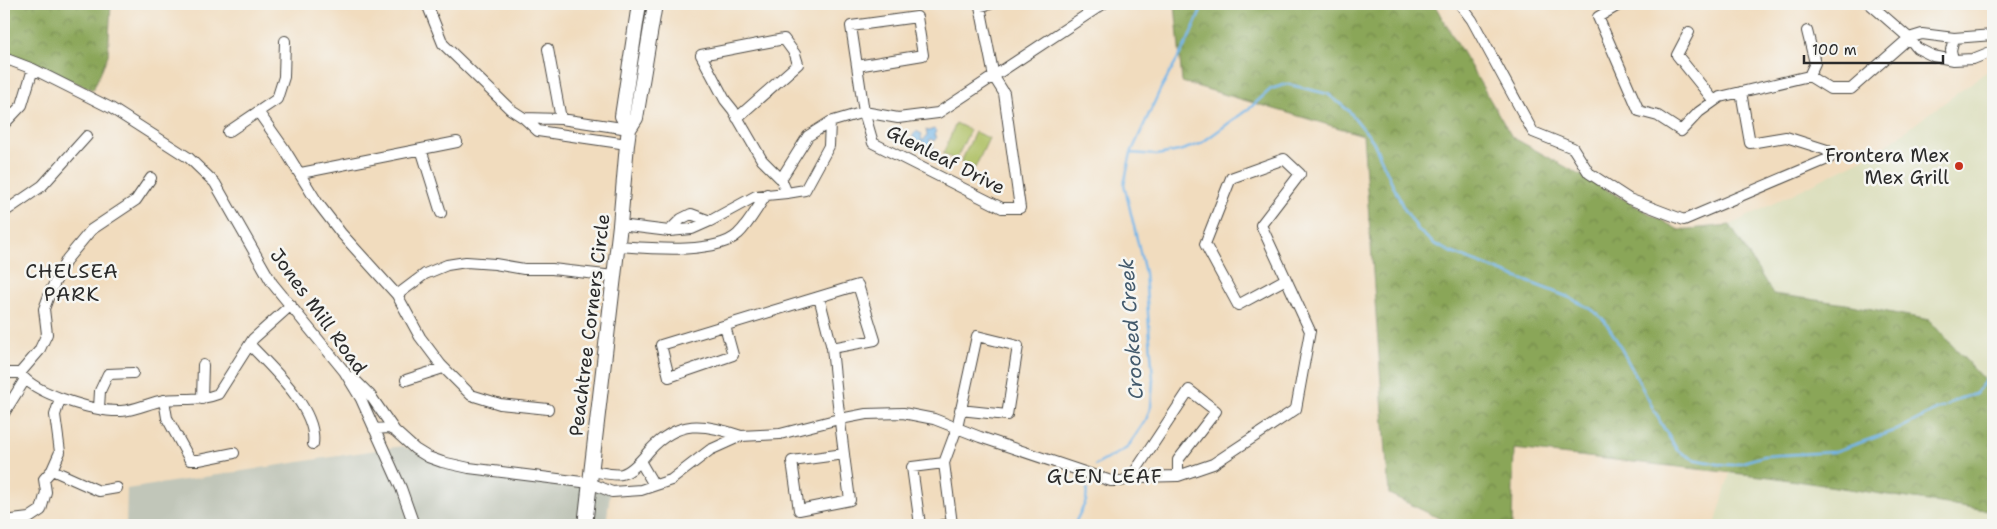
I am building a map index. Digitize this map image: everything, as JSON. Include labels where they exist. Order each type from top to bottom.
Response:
[{"type":"street","points":[[427,4],[443,44],[510,109],[538,130],[627,144]]},
{"type":"street","name":"Peachtree Corners Circle","points":[[630,129],[622,116],[639,4]]},
{"type":"street","name":"Peachtree Corners Circle","points":[[585,525],[618,246],[627,144],[630,129],[636,118],[655,4]]},
{"type":"street","name":"Glenleaf Drive","points":[[857,66],[923,55],[917,17],[851,26],[857,66],[864,112],[872,143],[1002,208],[1020,208],[1004,93],[994,77],[980,6],[990,4]]},
{"type":"street","name":"Glenleaf Drive","points":[[781,179],[808,136],[830,122],[864,112],[898,118],[938,113],[1103,4]]},
{"type":"street","points":[[1460,4],[1472,20],[1533,132],[1573,148],[1589,174],[1629,199],[1684,220],[1830,158],[1827,150],[1786,138],[1750,143],[1741,92]]},
{"type":"street","points":[[1618,4],[1598,17],[1639,111],[1658,116],[1681,131],[1699,112],[1720,97],[1809,76],[1830,89],[1851,89],[1909,38],[1922,34],[1954,38],[1993,35]]},
{"type":"street","points":[[1870,4],[1909,38],[1917,48],[1932,56],[1952,60],[1973,59],[1993,51]]},
{"type":"street","points":[[1807,31],[1815,63],[1809,76]]},
{"type":"street","points":[[1689,32],[1677,55],[1714,101]]},
{"type":"street","points":[[1952,60],[1951,50],[1954,38]]},
{"type":"street","points":[[737,118],[798,64],[795,54],[784,39],[701,55],[725,100],[762,160],[781,179],[787,193]]},
{"type":"street","points":[[228,132],[277,100],[284,77],[285,41]]},
{"type":"street","points":[[548,49],[561,119]]},
{"type":"street","name":"Jones Mill Road","points":[[4,58],[32,69],[111,108],[189,158],[216,183],[272,283],[344,371],[361,399],[401,488],[414,525]]},
{"type":"street","points":[[4,124],[22,105],[32,69]]},
{"type":"street","points":[[259,113],[301,173],[317,202],[341,233],[397,295],[420,337],[443,368],[471,395],[500,404],[548,409]]},
{"type":"street","points":[[524,118],[561,119],[630,129]]},
{"type":"street","points":[[620,225],[669,231],[692,229],[710,222],[756,196],[805,190],[829,146],[830,122]]},
{"type":"street","points":[[4,212],[42,186],[87,136]]},
{"type":"street","points":[[301,173],[458,142]]},
{"type":"street","points":[[423,149],[422,152],[441,213]]},
{"type":"street","points":[[591,477],[612,492],[641,490],[671,480],[710,450],[741,436],[780,434],[866,414],[903,413],[934,419],[1111,481],[1138,477],[1178,476],[1213,464],[1296,409],[1310,331],[1286,279],[1261,225],[1300,174],[1284,159],[1231,178],[1204,244],[1238,305],[1286,279]]},
{"type":"street","points":[[4,413],[22,377],[39,351],[46,334],[44,309],[51,290],[68,259],[91,230],[122,210],[141,194],[150,178]]},
{"type":"street","points":[[618,246],[678,249],[718,245],[738,235],[767,194]]},
{"type":"street","points":[[397,295],[425,274],[447,265],[466,262],[524,269],[552,268],[614,276]]},
{"type":"street","points":[[725,326],[733,355],[669,377],[661,345],[858,285],[875,340],[832,348]]},
{"type":"street","points":[[819,297],[832,348],[850,500],[799,510],[792,461],[844,454]]},
{"type":"street","points":[[4,373],[22,377],[60,399],[120,411],[164,400],[202,399],[218,394],[253,339],[291,305]]},
{"type":"street","points":[[942,525],[952,524],[944,463],[957,428],[960,410],[977,336],[1018,346],[1007,416],[960,410]]},
{"type":"street","points":[[250,345],[285,381],[312,422],[313,444]]},
{"type":"street","points":[[202,364],[202,399]]},
{"type":"street","points":[[406,380],[443,368]]},
{"type":"street","points":[[344,371],[370,395],[395,431],[415,449],[428,457],[442,462],[469,468],[591,477],[621,474],[630,470],[655,445],[672,432],[695,425],[718,428],[741,436]]},
{"type":"street","points":[[99,408],[100,392],[108,374],[133,373]]},
{"type":"street","points":[[1130,479],[1190,390],[1216,410],[1178,460],[1178,476]]},
{"type":"street","points":[[4,522],[29,518],[41,510],[46,492],[44,478],[52,470],[60,452],[55,415],[60,399]]},
{"type":"street","points":[[164,400],[167,418],[190,460],[234,453]]},
{"type":"street","points":[[374,429],[388,428],[395,431]]},
{"type":"street","points":[[640,461],[654,485]]},
{"type":"street","points":[[920,525],[912,467],[944,463]]},
{"type":"street","points":[[52,470],[99,491],[117,488]]},
{"type":"shaded area","points":[[1993,67],[1993,390],[1929,320],[1846,304],[1773,294],[1730,225],[1877,152]]},
{"type":"shaded area","points":[[402,446],[471,472],[611,486],[606,525],[126,525],[127,489]]},
{"type":"shaded area","points":[[1730,473],[1770,477],[1993,511],[1993,525],[1715,525]]},
{"type":"green space","points":[[4,4],[111,4],[108,55],[93,90],[4,52]]},
{"type":"green space","points":[[1175,4],[1434,4],[1512,137],[1679,230],[1730,225],[1773,294],[1846,304],[1929,320],[1993,390],[1993,511],[1770,477],[1514,449],[1512,525],[1453,525],[1389,494],[1363,135],[1182,82]]},
{"type":"green space","points":[[956,123],[970,130],[956,160],[943,154]]},
{"type":"green space","points":[[975,132],[989,138],[975,168],[961,162]]},
{"type":"water","points":[[934,129],[936,131],[934,135],[937,137],[934,141],[929,140],[934,146],[931,151],[925,148],[926,145],[921,141],[918,142],[912,137],[916,131],[922,134],[921,139],[924,140],[927,135],[926,130]]},
{"type":"waterway","name":"Crooked Creek","points":[[1096,465],[1127,448],[1146,420],[1151,406],[1153,380],[1145,273],[1124,184],[1131,153],[1160,90],[1188,40],[1200,13],[1201,4]]},
{"type":"waterway","points":[[1131,153],[1157,155],[1179,151],[1200,144],[1251,107],[1271,89],[1287,84],[1328,94],[1349,111],[1373,141],[1403,207],[1419,231],[1433,243],[1450,252],[1568,297],[1591,309],[1604,320],[1677,450],[1693,459],[1733,465],[1764,456],[1833,452],[1897,430],[1958,399],[1975,394],[1990,375],[1993,375]]},
{"type":"waterway","name":"Crooked Creek","points":[[1074,525],[1086,501],[1087,489]]},
{"type":"place","name":"Frontera Mex Mex Grill","points":[[1959,166]]},
{"type":"district","name":"CHELSEA PARK","points":[[72,282]]},
{"type":"district","name":"GLEN LEAF","points":[[1105,476]]}]
